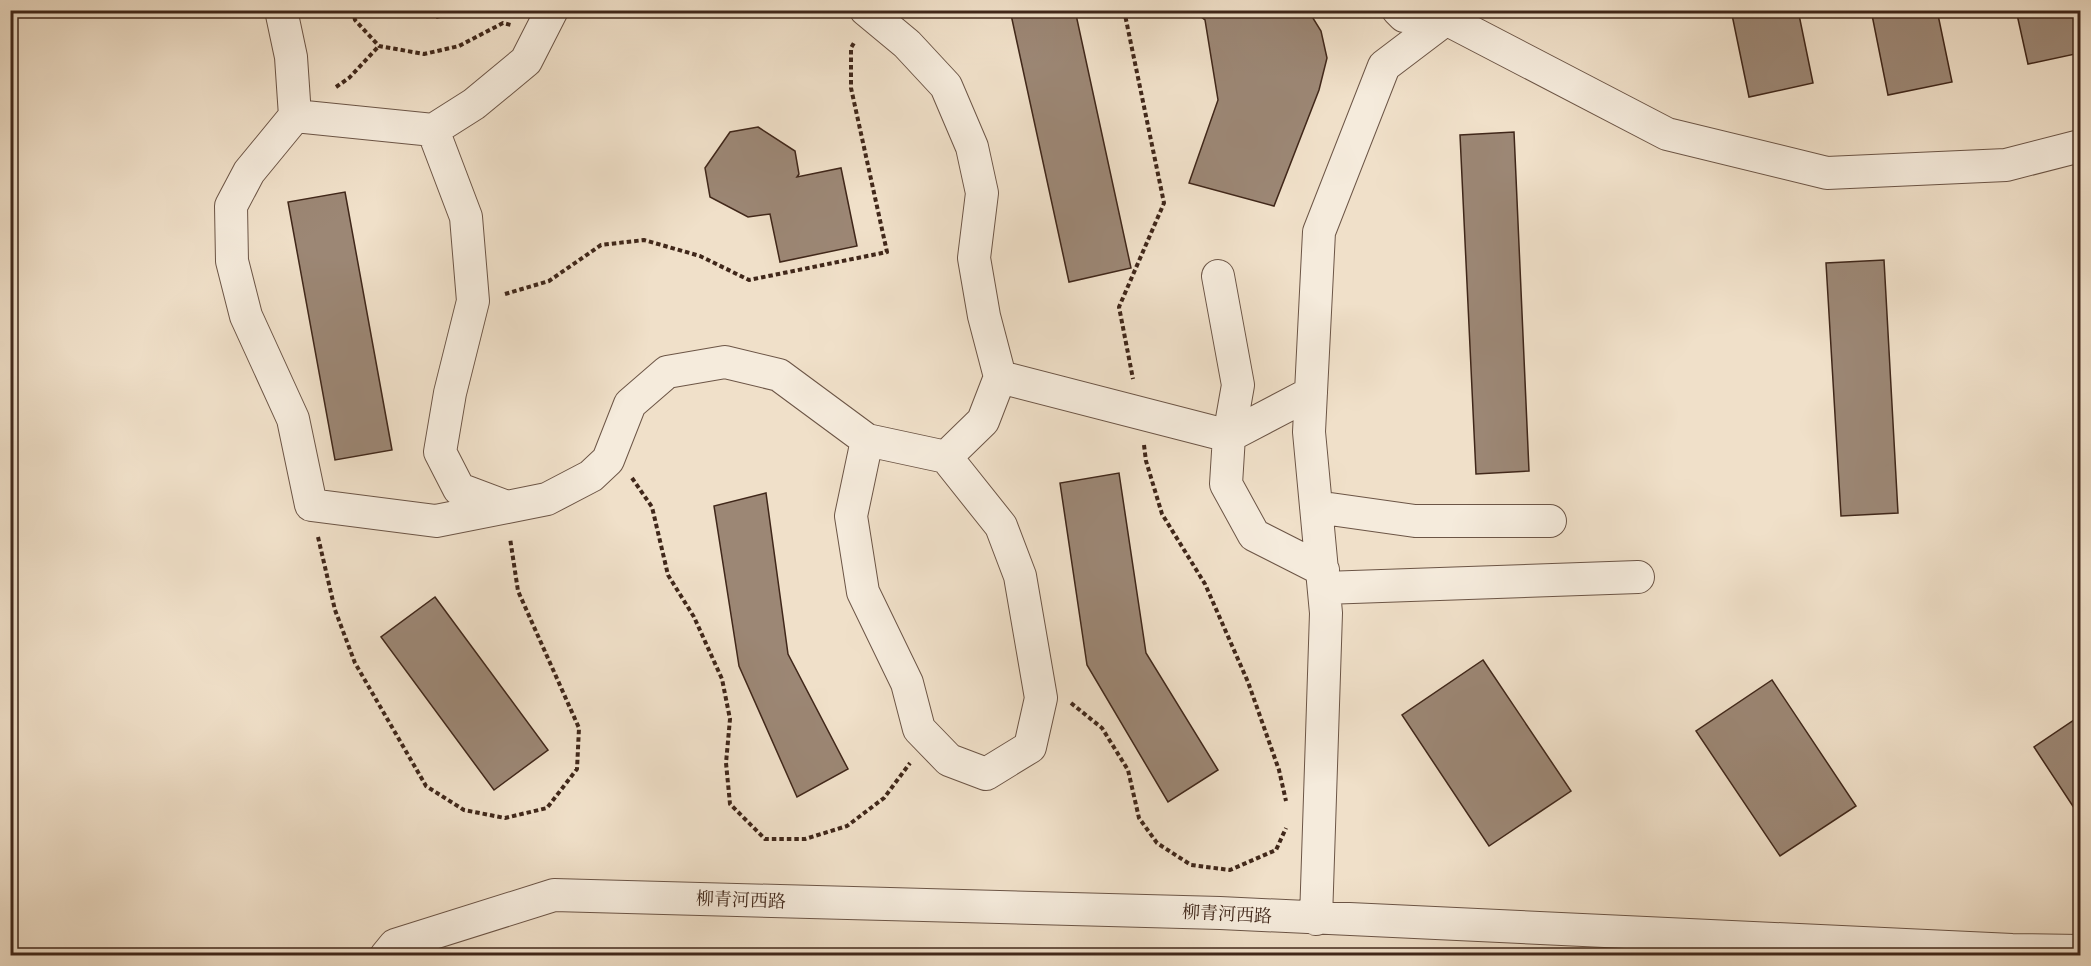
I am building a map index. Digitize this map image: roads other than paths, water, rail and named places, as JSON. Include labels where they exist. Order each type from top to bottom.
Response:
[{"type":"street","points":[[281,10],[291,57],[295,116],[249,172],[231,206],[232,261],[246,316],[293,419],[311,505],[436,521],[547,499],[591,476],[608,460],[630,404],[667,372],[725,362],[778,375],[867,440],[946,457],[1000,526],[1016,566],[1025,600],[1041,698],[1030,747],[986,774],[950,760],[919,729],[907,682],[862,592],[851,516],[867,440]]},
{"type":"street","points":[[1398,10],[1404,16],[1443,15],[1667,134],[1827,173],[2006,165],[2080,146]]},
{"type":"street","points":[[868,12],[907,44],[946,86],[972,147],[981,193],[974,258],[984,316],[1000,377],[982,421],[946,457]]},
{"type":"street","points":[[1316,919],[1326,613],[1309,432],[1319,232],[1384,66],[1443,15]]},
{"type":"street","points":[[295,116],[433,130],[474,104],[526,61],[546,21]]},
{"type":"street","points":[[433,130],[466,218],[473,300],[450,393],[440,452],[459,489],[507,507]]},
{"type":"street","points":[[1218,276],[1238,385],[1229,436],[1226,484],[1254,535],[1323,579],[1638,577]]},
{"type":"street","points":[[1000,377],[1229,436],[1311,393]]},
{"type":"street","points":[[1316,507],[1415,521],[1550,521]]},
{"type":"street","name":"柳青河西路","points":[[386,956],[395,945],[554,895],[1220,913],[2012,950],[2080,951]]}]
